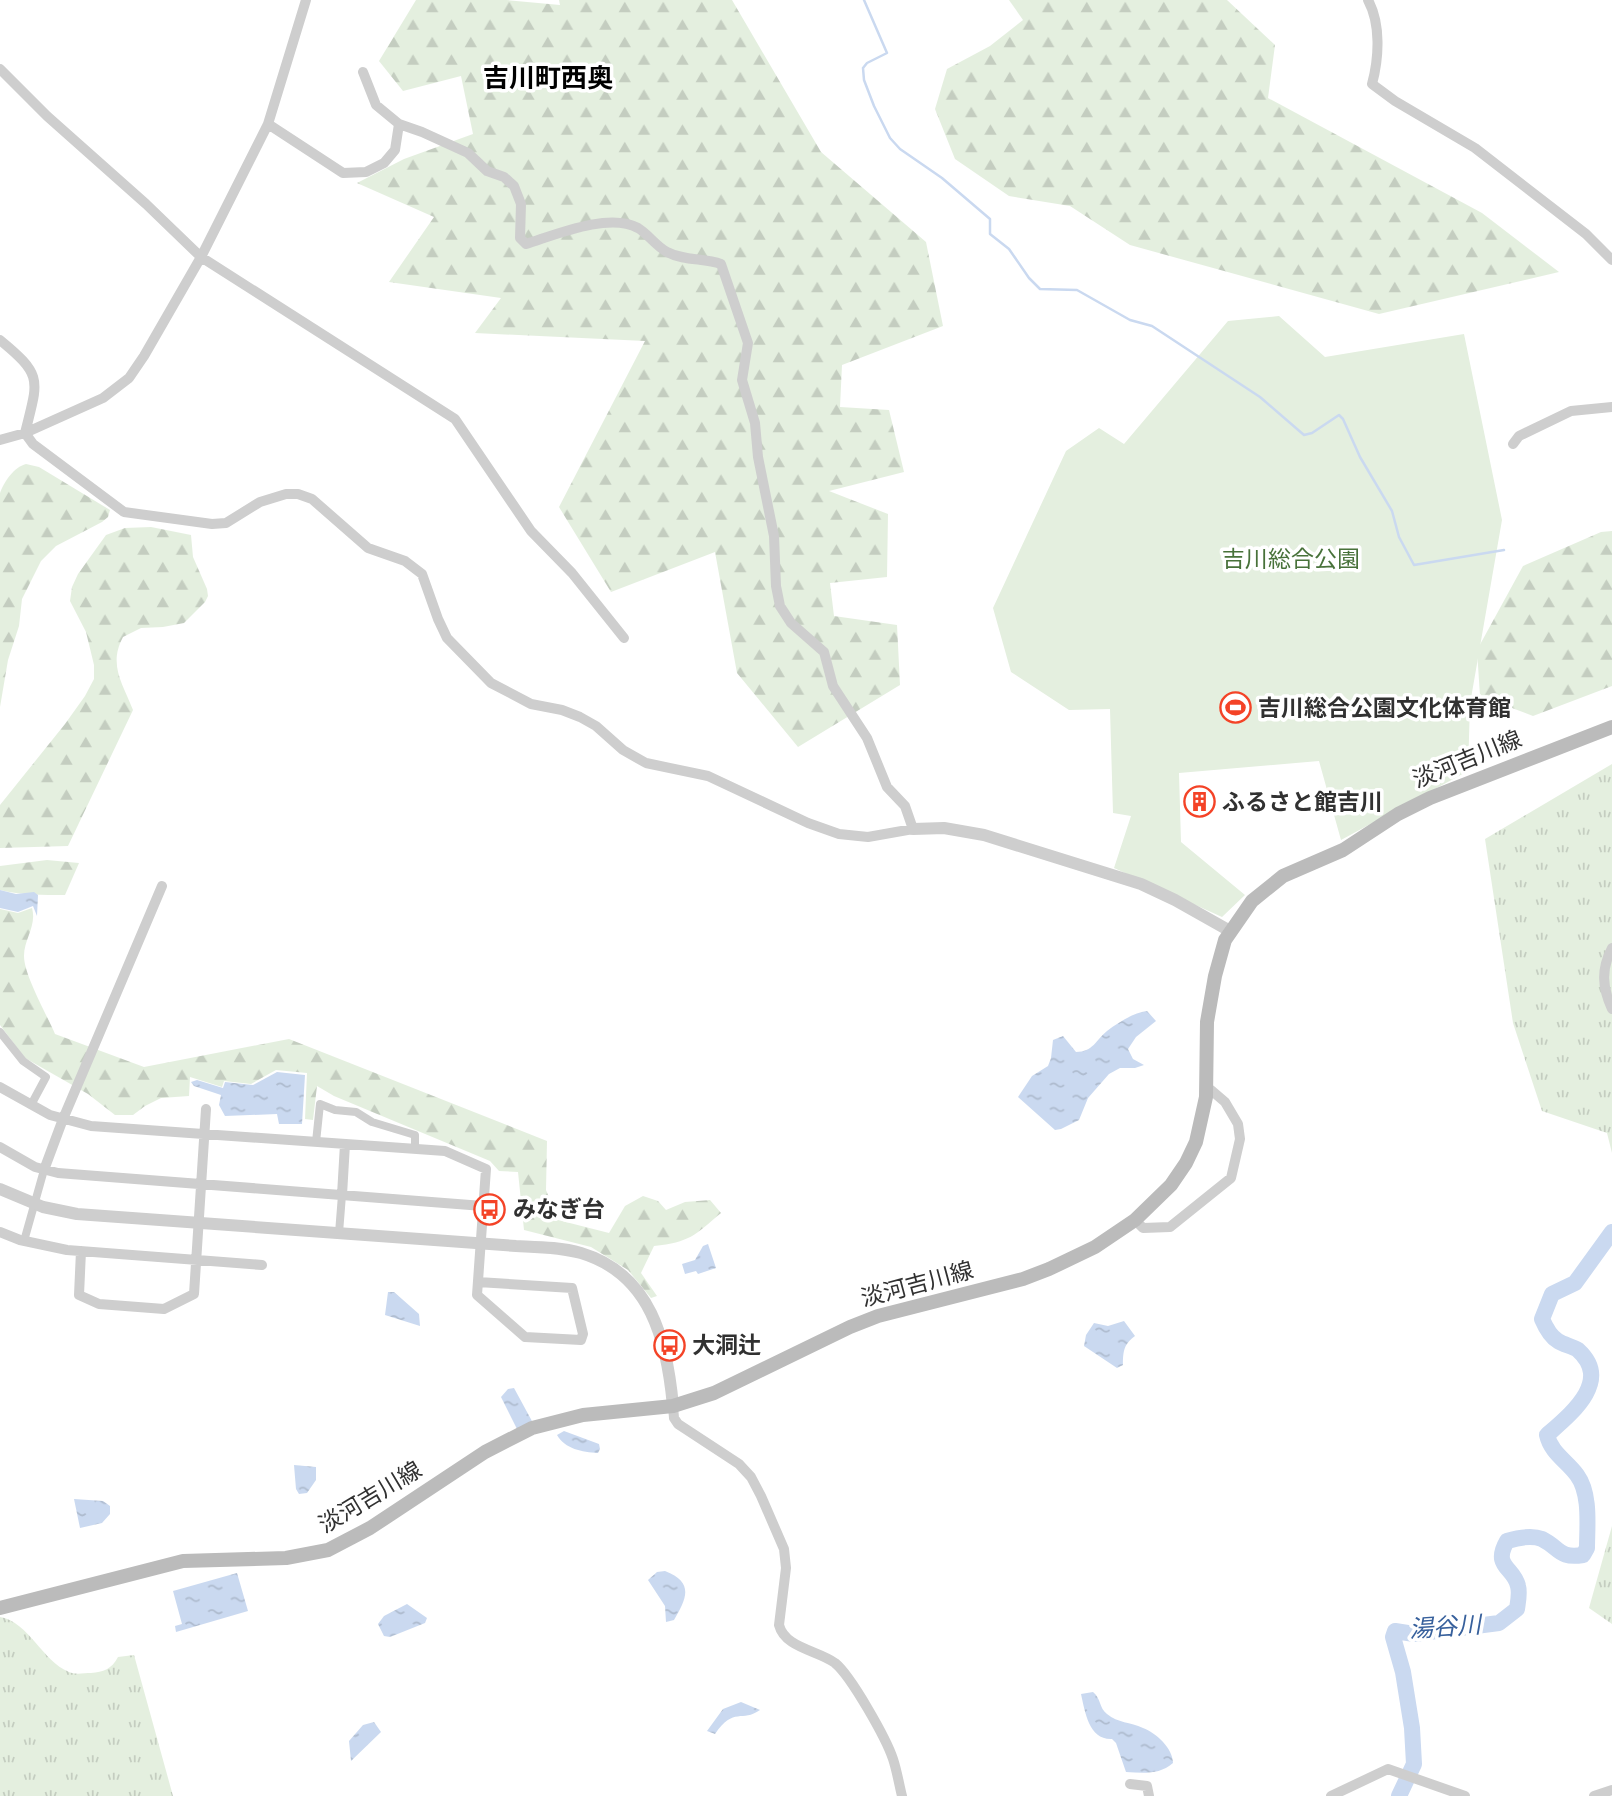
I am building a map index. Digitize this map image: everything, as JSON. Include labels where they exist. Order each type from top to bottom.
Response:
[{"type":"main road","name":"淡河吉川線","points":[[0,1608],[183,1561],[286,1558],[328,1550],[370,1528],[485,1452],[532,1429],[594,1414],[673,1406],[714,1393],[878,1316],[1023,1279],[1095,1247],[1135,1220],[1171,1185],[1196,1142],[1203,1117],[1206,1089],[1210,999],[1221,953],[1230,931],[1243,911],[1269,885],[1343,850],[1398,814],[1430,798],[1612,727]]},
{"type":"street","points":[[0,440],[25,433],[103,398],[129,378],[201,257],[268,124],[306,0]]},
{"type":"street","points":[[1368,0],[1377,24],[1373,84],[1395,101],[1475,148],[1586,234],[1612,260]]},
{"type":"street","points":[[0,69],[47,117],[146,204],[201,257],[455,419],[531,531],[572,573],[624,638]]},
{"type":"street","points":[[363,72],[376,105],[399,124],[468,153],[487,170],[504,177],[514,186],[521,204],[520,238],[526,244],[593,223],[611,223],[636,227],[667,252],[692,260],[711,260],[720,264],[748,343],[743,380],[755,423],[758,457],[774,536],[776,586],[780,606],[791,623],[824,652],[833,686],[867,737],[887,787],[905,806],[913,829]]},
{"type":"street","points":[[268,124],[343,173],[366,172],[384,163],[395,150],[399,124]]},
{"type":"street","points":[[0,340],[25,360],[33,372],[35,392],[25,433],[33,444],[124,512],[212,524],[226,523],[260,502],[286,494],[298,494],[312,499],[368,548],[405,561],[422,574],[447,638],[491,683],[531,704],[580,717],[596,726],[623,750],[646,763],[708,776],[839,834],[868,837],[913,829],[944,828],[984,835],[1142,884],[1230,931]]},
{"type":"street","points":[[1513,444],[1518,436],[1571,411],[1612,407]]},
{"type":"street","points":[[24,1241],[44,1170],[63,1119],[162,886]]},
{"type":"street","points":[[1612,948],[1602,978],[1612,1009]]},
{"type":"street","points":[[0,1032],[23,1061],[46,1077],[31,1105]]},
{"type":"street","points":[[0,1087],[63,1119],[91,1126],[445,1151],[486,1169],[477,1295],[525,1337],[581,1340],[583,1334],[572,1288],[478,1282]]},
{"type":"street","points":[[1135,1220],[1143,1228],[1170,1227],[1231,1178],[1240,1139],[1238,1124],[1225,1102],[1206,1089]]},
{"type":"street","points":[[316,1142],[320,1104],[335,1110],[356,1112],[372,1122],[415,1135],[415,1149]]},
{"type":"street","points":[[81,1251],[79,1295],[99,1304],[164,1309],[194,1294],[206,1109]]},
{"type":"street","points":[[339,1233],[345,1144]]},
{"type":"street","points":[[0,1147],[44,1170],[58,1174],[483,1206]]},
{"type":"street","points":[[0,1189],[36,1205],[77,1214],[481,1243],[581,1253],[603,1262],[632,1285],[655,1317],[663,1341],[674,1418],[678,1424],[739,1464],[751,1477],[784,1549],[786,1567],[780,1631],[794,1643],[834,1663],[846,1675],[887,1743],[902,1796]]},
{"type":"street","points":[[0,1232],[24,1241],[81,1251],[262,1265]]},
{"type":"street","points":[[1331,1796],[1388,1769],[1465,1796]]},
{"type":"street","points":[[1130,1784],[1147,1786],[1149,1796]]},
{"type":"street","points":[[1594,1796],[1612,1790]]},
{"type":"green space","points":[[416,0],[506,0],[560,5],[559,0],[732,0],[821,152],[926,242],[943,326],[842,365],[840,407],[889,410],[904,472],[829,491],[888,514],[887,577],[830,583],[834,616],[897,625],[900,685],[798,747],[737,673],[715,552],[611,592],[559,507],[645,341],[475,333],[501,298],[389,282],[434,217],[357,183],[404,159],[473,134],[461,76],[403,91],[379,61]]},
{"type":"green space","points":[[1009,0],[1227,0],[1275,45],[1268,98],[1482,213],[1559,272],[1379,314],[1130,245],[1070,206],[1009,196],[955,159],[935,109],[947,69],[990,46],[1023,20]]},
{"type":"green space","name":"吉川総合公園","points":[[1279,316],[1325,357],[1464,334],[1502,520],[1470,704],[1468,771],[1341,840],[1319,761],[1179,773],[1181,842],[1245,895],[1222,917],[1114,868],[1131,816],[1113,813],[1110,709],[1069,710],[1011,672],[993,608],[1066,451],[1099,428],[1124,444],[1228,321]]},
{"type":"green space","points":[[26,464],[39,467],[110,510],[108,517],[102,522],[56,546],[41,561],[22,599],[19,626],[8,660],[0,707],[0,493],[17,468]]},
{"type":"green space","points":[[151,527],[191,535],[193,557],[208,596],[184,623],[141,628],[123,637],[117,666],[133,710],[68,846],[0,848],[0,805],[65,724],[94,679],[94,665],[86,632],[70,601],[78,574],[106,535],[125,528]]},
{"type":"green space","points":[[1612,531],[1612,686],[1533,716],[1480,696],[1477,650],[1523,566],[1601,532]]},
{"type":"green space","points":[[1612,764],[1612,1153],[1607,1133],[1542,1111],[1513,1023],[1485,839]]},
{"type":"green space","points":[[47,860],[79,863],[65,895],[24,894],[0,890],[0,866]]},
{"type":"green space","points":[[32,908],[33,921],[25,950],[25,964],[55,1034],[144,1067],[289,1039],[547,1141],[546,1190],[558,1220],[609,1233],[625,1206],[643,1196],[658,1201],[666,1210],[685,1202],[710,1200],[721,1213],[691,1237],[654,1246],[641,1273],[657,1296],[651,1298],[628,1270],[591,1247],[524,1230],[518,1172],[499,1171],[490,1161],[334,1096],[317,1086],[313,1120],[305,1119],[307,1073],[276,1070],[251,1084],[224,1081],[222,1087],[190,1077],[189,1096],[161,1098],[133,1115],[115,1115],[88,1094],[25,1058],[0,1025],[0,909],[18,913]]},
{"type":"green space","points":[[1612,1526],[1612,1624],[1589,1608]]},
{"type":"green space","points":[[0,1617],[19,1626],[59,1667],[71,1673],[99,1672],[110,1667],[118,1657],[134,1655],[173,1796],[0,1796]]},
{"type":"water","points":[[0,890],[16,894],[34,892],[38,895],[37,916],[33,906],[18,912],[0,908]]},
{"type":"water","points":[[1147,1011],[1156,1021],[1136,1037],[1128,1049],[1133,1059],[1144,1065],[1120,1068],[1109,1074],[1088,1098],[1079,1120],[1055,1130],[1018,1097],[1032,1076],[1048,1066],[1053,1040],[1063,1036],[1076,1052],[1082,1051],[1090,1048],[1121,1021]]},
{"type":"water","points":[[277,1072],[305,1075],[302,1124],[279,1124],[277,1114],[225,1116],[219,1105],[221,1095],[194,1086],[191,1082],[197,1080],[223,1088],[225,1082],[253,1085]]},
{"type":"water","points":[[708,1244],[716,1268],[698,1274],[696,1271],[685,1274],[682,1264],[695,1260],[703,1246]]},
{"type":"water","points":[[388,1292],[394,1292],[419,1314],[420,1326],[385,1315]]},
{"type":"water","points":[[1124,1321],[1135,1336],[1125,1348],[1123,1365],[1117,1368],[1084,1346],[1086,1335],[1094,1323],[1108,1326]]},
{"type":"water","points":[[514,1388],[533,1423],[517,1429],[501,1397],[508,1389]]},
{"type":"water","points":[[564,1431],[599,1444],[598,1453],[569,1447],[557,1435]]},
{"type":"water","points":[[294,1465],[316,1467],[316,1480],[307,1493],[299,1494],[296,1489]]},
{"type":"water","points":[[74,1499],[103,1501],[110,1506],[110,1514],[102,1523],[80,1528]]},
{"type":"water","points":[[665,1571],[680,1580],[685,1591],[685,1598],[674,1620],[666,1622],[665,1606],[648,1580],[657,1572]]},
{"type":"water","points":[[237,1573],[248,1611],[176,1632],[175,1626],[182,1624],[173,1591]]},
{"type":"water","points":[[407,1604],[427,1618],[425,1623],[390,1637],[384,1636],[378,1624],[384,1616]]},
{"type":"water","points":[[1093,1692],[1104,1712],[1111,1717],[1143,1728],[1158,1737],[1170,1752],[1173,1763],[1157,1771],[1126,1772],[1116,1743],[1098,1735],[1089,1724],[1081,1694]]},
{"type":"water","points":[[741,1702],[760,1710],[728,1720],[715,1734],[707,1731],[723,1709]]},
{"type":"water","points":[[374,1722],[381,1732],[351,1761],[349,1741],[363,1725]]},
{"type":"waterway","points":[[864,0],[887,53],[867,63],[863,68],[864,80],[890,138],[900,149],[942,178],[990,219],[990,234],[1009,249],[1040,289],[1077,290],[1130,320],[1152,326],[1260,397],[1304,435],[1312,433],[1339,415],[1392,511],[1399,537],[1414,565],[1504,550]]},
{"type":"waterway","name":"湯谷川","points":[[1399,1796],[1414,1764],[1412,1728],[1403,1672],[1393,1637],[1395,1631],[1414,1634],[1499,1623],[1517,1609],[1518,1586],[1502,1556],[1507,1541],[1524,1537],[1538,1538],[1564,1554],[1575,1556],[1583,1555],[1587,1548],[1584,1491],[1577,1475],[1552,1447],[1547,1435],[1585,1396],[1591,1373],[1578,1350],[1555,1339],[1542,1319],[1552,1294],[1575,1283],[1612,1232]]},
{"type":"place","name":"吉川総合公園文化体育館","points":[[1235,708]]},
{"type":"place","name":"ふるさと館吉川","points":[[1199,802]]},
{"type":"place","name":"みなぎ台","points":[[490,1209]]},
{"type":"place","name":"大洞辻","points":[[669,1345]]},
{"type":"district","name":"吉川町西奥","points":[[548,78]]}]
